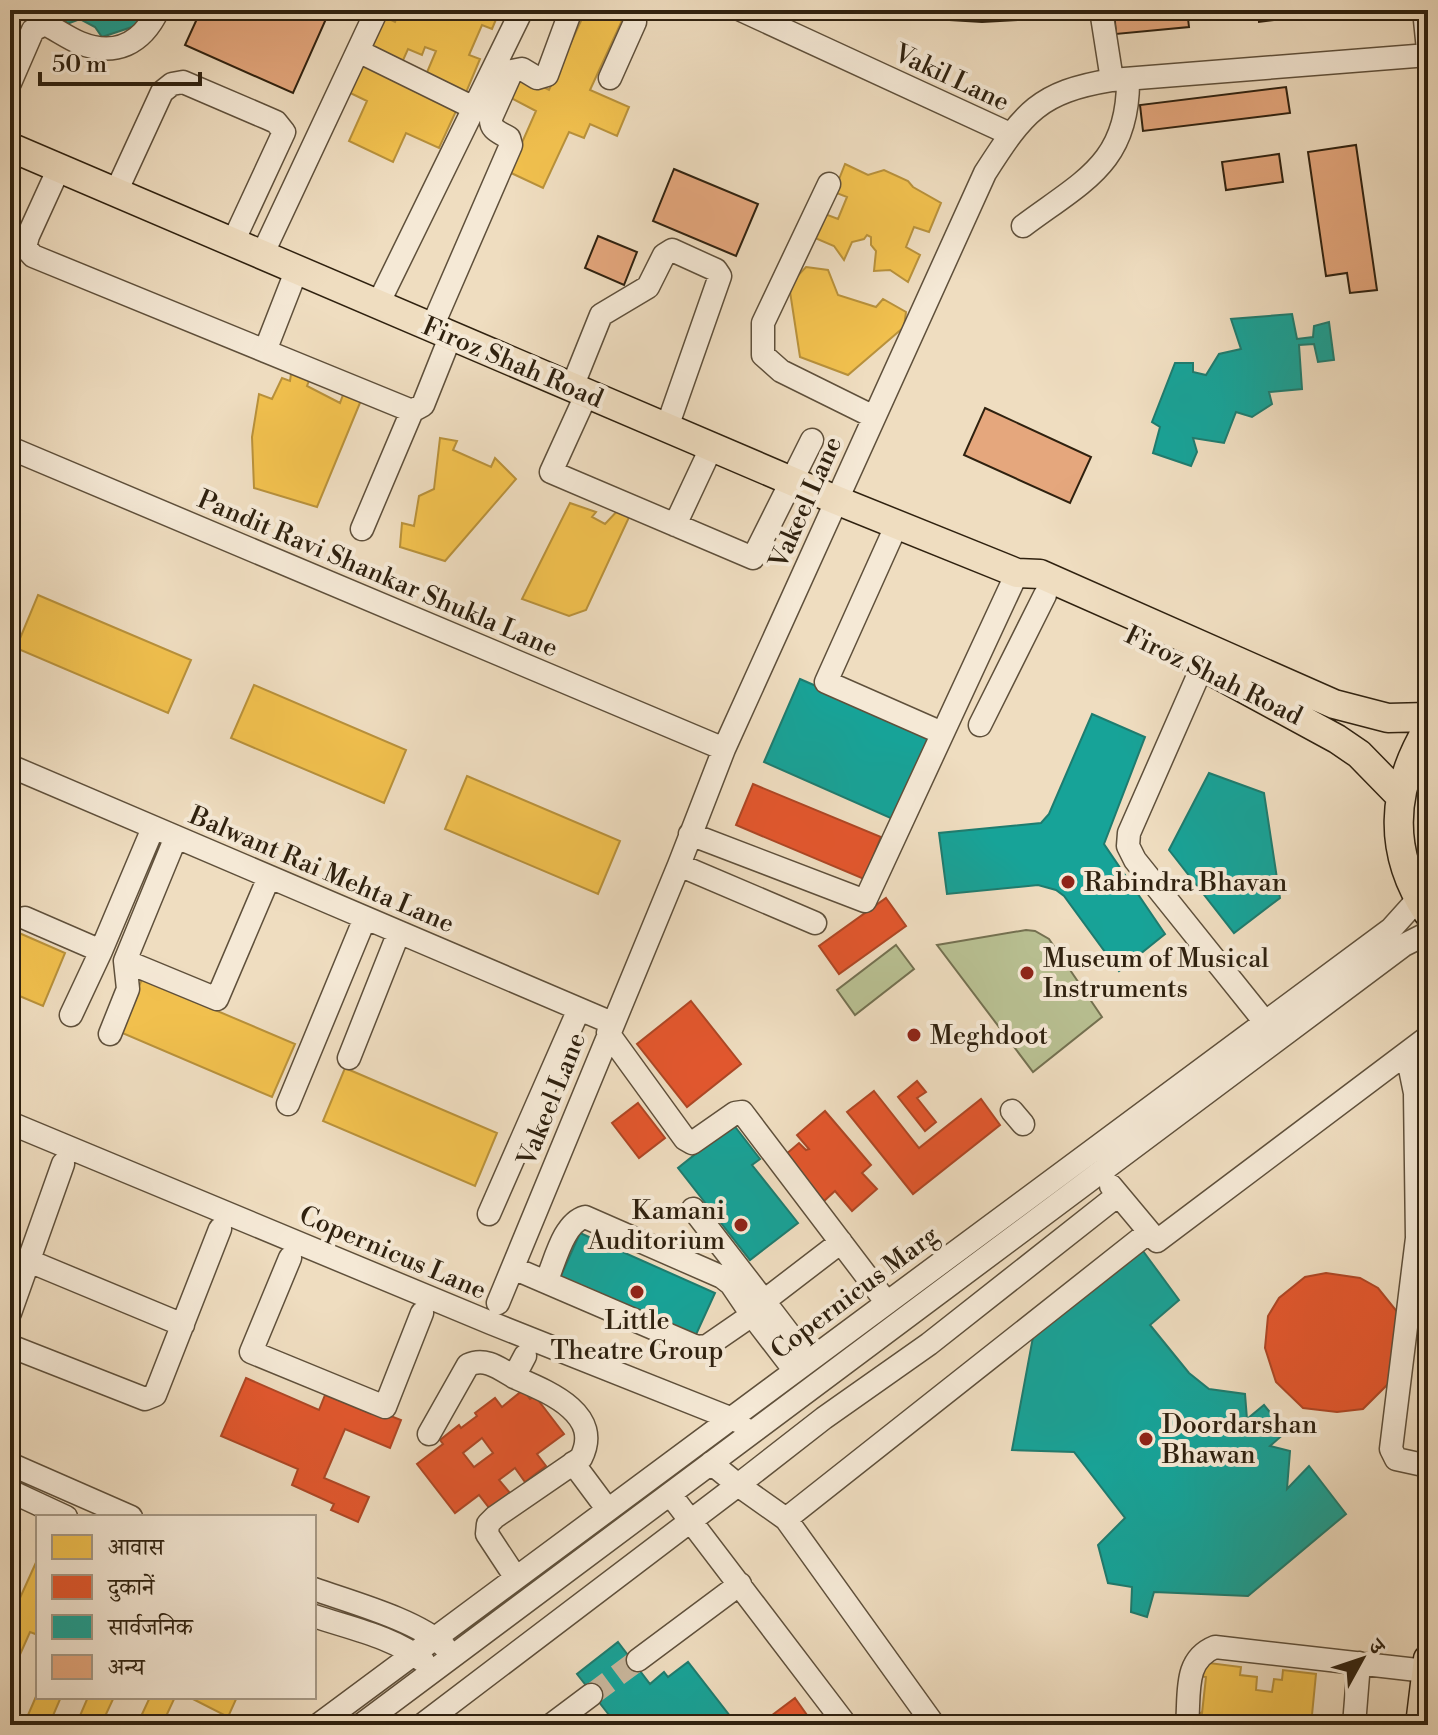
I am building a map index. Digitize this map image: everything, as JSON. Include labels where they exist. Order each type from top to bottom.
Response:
[{"type":"main road","name":"Firoz Shah Road","points":[[10,147],[836,500],[1017,573],[1040,574],[1206,657],[1359,754],[1400,796]]},
{"type":"main road","name":"Firoz Shah Road","points":[[1017,573],[1031,589],[1045,595],[1334,704],[1388,718],[1428,717]]},
{"type":"main road","points":[[1423,906],[1406,872],[1398,822],[1400,796],[1411,760],[1428,728]]},
{"type":"main road","points":[[1420,1725],[1427,1665]]},
{"type":"street","points":[[10,83],[33,30],[45,24],[80,43],[109,50],[138,40],[153,22],[158,10]]},
{"type":"street","points":[[262,255],[377,10]]},
{"type":"street","points":[[378,304],[520,10]]},
{"type":"street","points":[[362,529],[412,411],[423,405],[442,331],[511,145],[509,138],[495,130],[491,118],[512,71],[522,69],[537,78],[547,75],[571,10]]},
{"type":"street","points":[[610,78],[635,22],[630,10]]},
{"type":"street","name":"Vakil Lane","points":[[741,10],[1010,134]]},
{"type":"street","points":[[1023,226],[1095,172],[1106,160],[1123,128],[1128,103],[1101,10]]},
{"type":"street","points":[[1424,10],[1428,52]]},
{"type":"street","points":[[358,51],[474,108]]},
{"type":"street","name":"Vakeel Lane","points":[[498,1303],[724,749],[985,173],[1010,134],[1043,100],[1077,86],[1428,52]]},
{"type":"street","points":[[116,192],[162,92],[172,84],[183,82],[276,122],[284,132],[233,242]]},
{"type":"street","points":[[59,168],[28,236],[25,247],[33,256],[412,411]]},
{"type":"street","points":[[829,184],[763,323],[763,355],[781,371],[874,417]]},
{"type":"street","points":[[667,427],[720,276],[716,270],[672,250],[664,255],[648,287],[601,315],[580,390],[551,472],[753,558],[812,440]]},
{"type":"street","points":[[265,351],[297,269]]},
{"type":"street","points":[[675,525],[712,446]]},
{"type":"street","name":"Pandit Ravi Shankar Shukla Lane","points":[[10,448],[724,749]]},
{"type":"street","points":[[897,524],[826,682],[942,733]]},
{"type":"street","points":[[690,834],[865,901],[1017,573]]},
{"type":"street","points":[[980,725],[1045,595]]},
{"type":"street","points":[[1206,657],[1135,819],[1128,846],[1135,860],[1265,1022]]},
{"type":"street","name":"Balwant Rai Mehta Lane","points":[[10,766],[579,1009],[610,1028]]},
{"type":"street","points":[[71,1015],[153,828]]},
{"type":"street","points":[[110,1034],[128,989],[125,961],[176,837]]},
{"type":"street","points":[[679,865],[815,923]]},
{"type":"street","points":[[125,961],[217,999],[269,877]]},
{"type":"street","name":"Copernicus Marg","points":[[318,1725],[1423,906]]},
{"type":"street","points":[[25,918],[101,951]]},
{"type":"street","points":[[288,1104],[365,918]]},
{"type":"street","points":[[349,1058],[399,932]]},
{"type":"street","name":"Copernicus Marg","points":[[374,1721],[453,1655],[1404,945],[1428,933]]},
{"type":"street","points":[[489,1214],[579,1009]]},
{"type":"street","points":[[610,1028],[685,1139],[692,1143],[735,1113],[742,1112],[887,1303]]},
{"type":"street","points":[[1100,1173],[1157,1241],[1428,1037]]},
{"type":"street","points":[[1407,1054],[1415,1093],[1417,1238],[1391,1449],[1396,1459],[1428,1466]]},
{"type":"street","name":"Copernicus Lane","points":[[10,1123],[755,1430]]},
{"type":"street","points":[[10,1313],[63,1164]]},
{"type":"street","points":[[393,1669],[431,1723],[824,1418],[929,1344],[1118,1195]]},
{"type":"street","points":[[693,1209],[758,1308],[802,1366]]},
{"type":"street","points":[[546,1282],[569,1228],[576,1220],[585,1217],[722,1277],[758,1308]]},
{"type":"street","points":[[10,1346],[145,1399],[155,1395],[220,1229]]},
{"type":"street","points":[[786,1519],[1149,1232]]},
{"type":"street","points":[[513,1268],[697,1347],[707,1346],[841,1242]]},
{"type":"street","points":[[290,1258],[251,1352],[318,1380],[385,1407],[422,1313]]},
{"type":"street","points":[[29,1261],[183,1325]]},
{"type":"street","points":[[908,1316],[929,1344]]},
{"type":"street","points":[[514,1377],[525,1356]]},
{"type":"street","points":[[429,1434],[468,1365],[477,1361],[491,1363],[549,1393],[567,1405],[582,1421],[587,1432],[587,1446],[581,1458],[488,1524],[487,1534],[516,1578]]},
{"type":"street","points":[[804,1394],[824,1418]]},
{"type":"street","points":[[573,1463],[608,1510]]},
{"type":"street","points":[[711,1463],[786,1519],[934,1725]]},
{"type":"street","points":[[10,1464],[126,1515]]},
{"type":"street","points":[[10,1491],[62,1515]]},
{"type":"street","points":[[670,1494],[846,1725]]},
{"type":"street","points":[[638,1660],[740,1584]]},
{"type":"street","points":[[316,1590],[379,1612],[435,1637],[453,1655]]},
{"type":"street","points":[[316,1617],[414,1654],[434,1670]]},
{"type":"street","points":[[1187,1725],[1193,1664],[1202,1652],[1215,1647],[1359,1663],[1427,1665]]},
{"type":"street","points":[[1354,1725],[1359,1663]]},
{"type":"street","points":[[551,1725],[591,1695]]},
{"type":"green space","points":[[1026,930],[1049,939],[1102,1017],[1033,1072],[937,945]]},
{"type":"green space","points":[[896,945],[914,969],[855,1015],[837,990]]},
{"type":"building: आवास","points":[[400,10],[500,10],[492,29],[482,25],[469,55],[480,59],[465,95],[425,77],[436,51],[425,47],[422,55],[408,49],[400,67],[369,54],[385,17],[395,22]]},
{"type":"building: आवास","points":[[586,10],[616,10],[625,14],[590,90],[629,107],[617,136],[590,124],[584,138],[569,132],[543,188],[509,172],[536,111],[509,97],[522,76],[549,90]]},
{"type":"building: आवास","points":[[357,62],[457,109],[439,148],[406,133],[393,162],[349,141],[367,101],[344,90]]},
{"type":"building: आवास","points":[[845,164],[868,175],[884,170],[908,181],[941,203],[929,232],[914,227],[906,247],[920,255],[908,282],[890,270],[874,271],[876,251],[871,245],[871,237],[867,235],[852,242],[844,260],[834,246],[815,238],[825,214],[838,219],[847,197],[834,192]]},
{"type":"building: आवास","points":[[806,267],[828,270],[838,295],[876,307],[883,299],[906,312],[904,327],[848,375],[800,357],[789,285]]},
{"type":"building: आवास","points":[[292,367],[310,378],[307,386],[340,403],[344,392],[362,398],[317,507],[254,488],[252,437],[259,394],[272,399],[282,378],[290,381]]},
{"type":"building: आवास","points":[[440,438],[457,441],[453,450],[491,467],[495,458],[516,479],[445,561],[400,547],[402,523],[414,526],[419,496],[434,489]]},
{"type":"building: आवास","points":[[570,503],[596,512],[592,517],[605,524],[620,508],[631,513],[586,610],[569,616],[522,599]]},
{"type":"building: आवास","points":[[38,595],[191,660],[168,713],[16,648]]},
{"type":"building: आवास","points":[[254,685],[406,750],[384,803],[231,738]]},
{"type":"building: आवास","points":[[467,776],[620,841],[598,894],[445,829]]},
{"type":"building: आवास","points":[[10,929],[65,953],[43,1006],[10,992]]},
{"type":"building: आवास","points":[[142,979],[295,1044],[272,1097],[120,1032]]},
{"type":"building: आवास","points":[[345,1068],[497,1133],[475,1186],[323,1121]]},
{"type":"building: आवास","points":[[10,1526],[20,1531],[10,1554]]},
{"type":"building: आवास","points":[[36,1562],[36,1634],[30,1632],[10,1677],[10,1607],[15,1609]]},
{"type":"building: आवास","points":[[1201,1662],[1241,1667],[1240,1675],[1257,1677],[1256,1690],[1272,1692],[1274,1679],[1282,1680],[1283,1670],[1316,1674],[1311,1725],[1194,1725],[1195,1712],[1202,1713],[1206,1677],[1199,1676]]},
{"type":"building: आवास","points":[[36,1697],[60,1699],[49,1725],[28,1715]]},
{"type":"building: आवास","points":[[87,1699],[113,1699],[101,1725],[76,1725]]},
{"type":"building: आवास","points":[[149,1699],[174,1699],[162,1725],[137,1725]]},
{"type":"building: आवास","points":[[193,1699],[236,1699],[228,1717]]},
{"type":"building: दुकानें","points":[[753,784],[881,837],[864,879],[736,825]]},
{"type":"building: दुकानें","points":[[886,898],[906,926],[839,974],[819,946]]},
{"type":"building: दुकानें","points":[[691,1001],[741,1064],[687,1107],[637,1044]]},
{"type":"building: दुकानें","points":[[917,1081],[926,1092],[917,1098],[936,1122],[925,1131],[898,1097]]},
{"type":"building: दुकानें","points":[[874,1091],[919,1148],[981,1099],[1000,1125],[913,1194],[847,1112]]},
{"type":"building: दुकानें","points":[[638,1103],[665,1138],[639,1158],[612,1123]]},
{"type":"building: दुकानें","points":[[825,1111],[871,1165],[862,1173],[877,1189],[852,1211],[835,1191],[824,1201],[785,1155],[799,1143],[806,1150],[809,1149],[797,1135]]},
{"type":"building: दुकानें","points":[[1326,1273],[1360,1278],[1378,1288],[1399,1314],[1398,1369],[1363,1409],[1337,1412],[1303,1408],[1276,1382],[1265,1348],[1268,1316],[1279,1298],[1305,1277]]},
{"type":"building: दुकानें","points":[[246,1378],[319,1410],[325,1395],[371,1414],[373,1409],[401,1420],[390,1448],[345,1429],[324,1478],[369,1497],[358,1522],[331,1510],[334,1504],[292,1485],[298,1469],[221,1436]]},
{"type":"building: दुकानें","points":[[523,1390],[530,1399],[535,1396],[564,1434],[537,1454],[546,1466],[525,1482],[515,1468],[499,1480],[510,1493],[490,1509],[479,1495],[455,1513],[417,1464],[443,1444],[440,1440],[477,1416],[475,1413],[495,1398],[502,1407]],"holes":[[[482,1438],[493,1453],[474,1467],[463,1453]]]},
{"type":"building: दुकानें","points":[[795,1698],[814,1725],[759,1725]]},
{"type":"building: सार्वजनिक","points":[[61,10],[140,10],[144,23],[102,37],[95,27],[80,19],[67,24]]},
{"type":"building: सार्वजनिक","points":[[1292,314],[1297,339],[1313,337],[1314,326],[1329,322],[1334,360],[1318,362],[1314,344],[1299,345],[1302,389],[1269,392],[1272,404],[1252,417],[1236,412],[1224,443],[1193,438],[1197,452],[1191,466],[1153,453],[1160,427],[1152,422],[1175,363],[1193,363],[1193,372],[1206,375],[1219,354],[1241,349],[1231,319]]},
{"type":"building: सार्वजनिक","points":[[800,679],[931,736],[895,820],[764,762]]},
{"type":"building: सार्वजनिक","points":[[1092,714],[1145,737],[1104,844],[1165,934],[1119,971],[1064,896],[1056,890],[1038,885],[947,894],[939,833],[1041,823],[1049,814]]},
{"type":"building: सार्वजनिक","points":[[1209,773],[1264,793],[1280,898],[1234,933],[1169,850]]},
{"type":"building: सार्वजनिक","points":[[733,1124],[760,1159],[752,1165],[798,1223],[750,1260],[678,1168]]},
{"type":"building: सार्वजनिक","points":[[580,1233],[715,1293],[694,1339],[560,1278]]},
{"type":"building: सार्वजनिक","name":"Doordarshan Bhawan","points":[[1143,1251],[1179,1300],[1150,1325],[1189,1373],[1209,1389],[1245,1394],[1247,1419],[1264,1405],[1286,1432],[1270,1446],[1290,1451],[1287,1489],[1309,1466],[1346,1514],[1248,1596],[1154,1592],[1147,1617],[1131,1612],[1132,1587],[1108,1583],[1098,1545],[1125,1518],[1074,1452],[1012,1450],[1033,1337]]},
{"type":"building: सार्वजनिक","points":[[618,1642],[650,1684],[664,1672],[668,1677],[688,1662],[737,1725],[597,1725],[609,1715],[577,1674]]},
{"type":"building: अन्य","points":[[201,10],[330,10],[293,93],[185,45]]},
{"type":"building: अन्य","points":[[915,10],[1034,10],[1034,19],[982,22],[933,19]]},
{"type":"building: अन्य","points":[[1114,10],[1187,10],[1189,27],[1116,34]]},
{"type":"building: अन्य","points":[[1258,10],[1338,10],[1338,12],[1259,22]]},
{"type":"building: अन्य","points":[[1286,87],[1290,113],[1143,131],[1140,105]]},
{"type":"building: अन्य","points":[[1356,145],[1377,290],[1350,293],[1347,273],[1326,276],[1308,152]]},
{"type":"building: अन्य","points":[[1279,154],[1283,182],[1226,190],[1222,162]]},
{"type":"building: अन्य","points":[[674,169],[758,204],[736,256],[653,221]]},
{"type":"building: अन्य","points":[[598,236],[637,252],[624,285],[585,268]]},
{"type":"building: अन्य","points":[[985,408],[1091,457],[1070,503],[964,455]]},
{"type":"tunnel","points":[[591,1695],[638,1660]]},
{"type":"place","name":"Rabindra Bhavan","points":[[1068,882]]},
{"type":"place","name":"Museum of Musical Instruments","points":[[1027,973]]},
{"type":"place","name":"Meghdoot","points":[[914,1035]]},
{"type":"place","name":"Kamani Auditorium","points":[[741,1225]]},
{"type":"place","name":"Little Theatre Group","points":[[637,1292]]},
{"type":"place","name":"Doordarshan Bhawan","points":[[1146,1439]]}]
